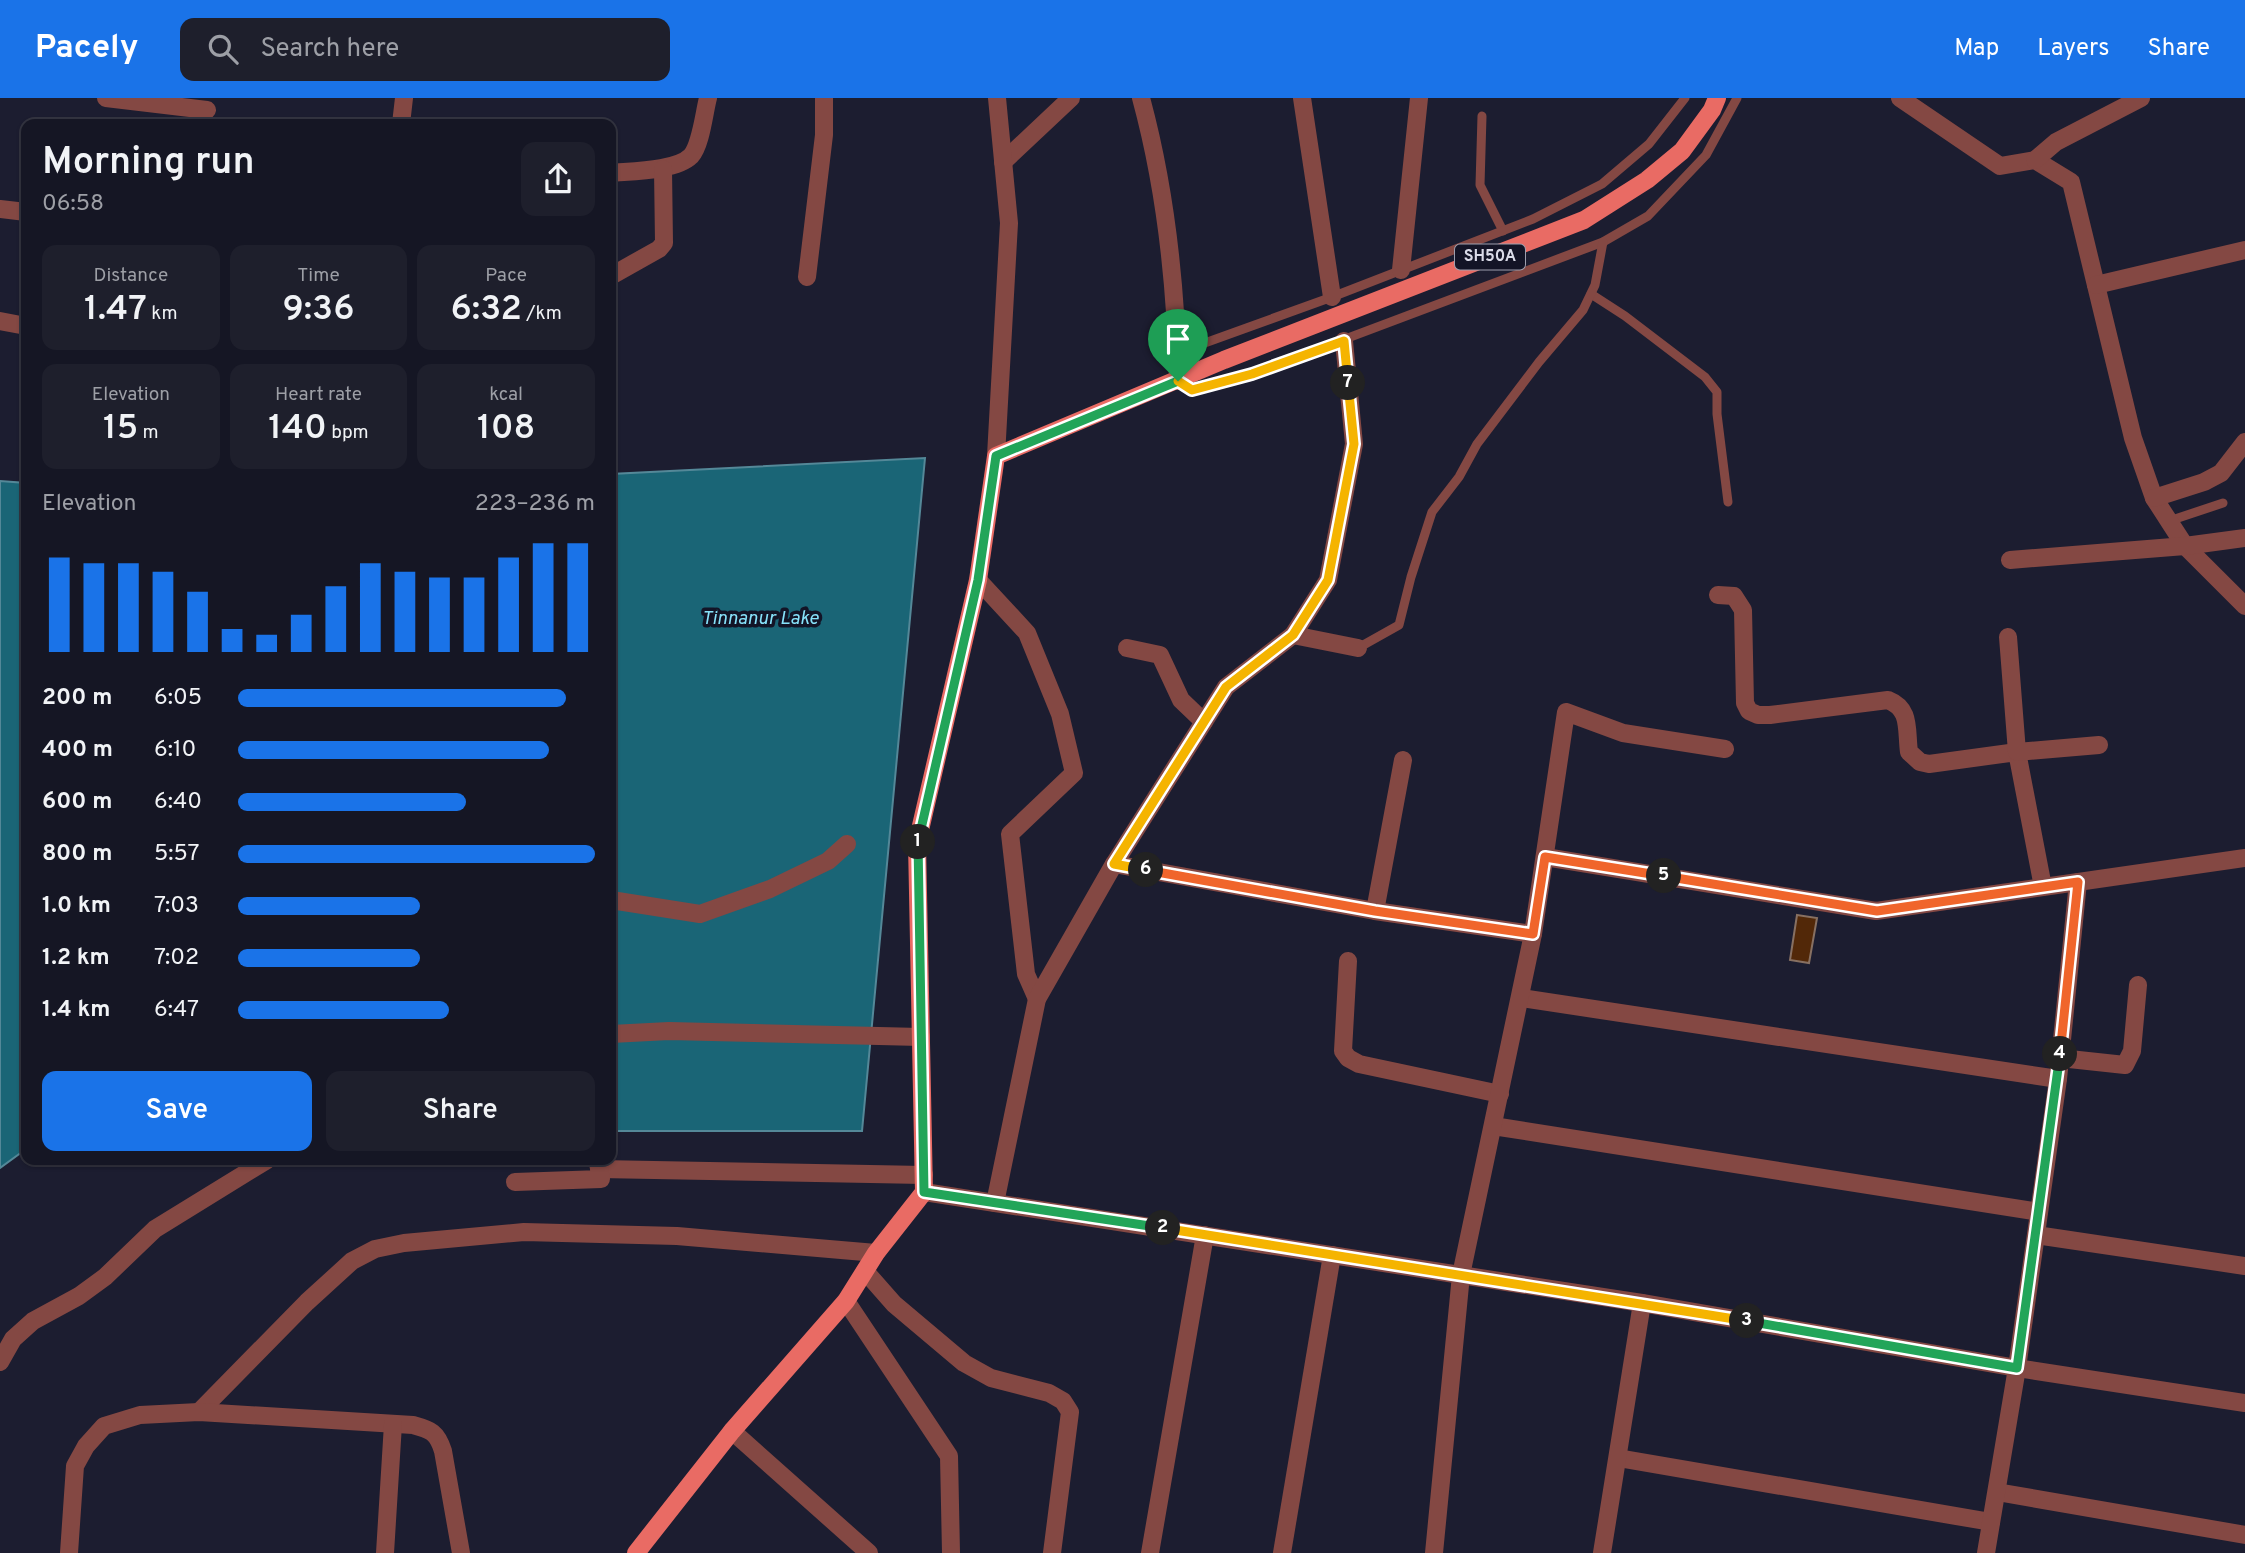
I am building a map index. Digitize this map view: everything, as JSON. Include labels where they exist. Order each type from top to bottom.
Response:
[{"type":"main road","name":"SH50A","points":[[996,456],[1224,360],[1584,220],[1647,180],[1682,151],[1712,110],[1717,98]]},
{"type":"main road","points":[[636,1553],[732,1431],[846,1301],[924,1184],[917,844],[978,580],[996,456]]},
{"type":"street","points":[[106,98],[206,111]]},
{"type":"street","points":[[402,119],[404,98]]},
{"type":"street","points":[[616,173],[663,169],[690,157],[697,143],[708,98]]},
{"type":"street","points":[[807,277],[824,135],[824,98]]},
{"type":"street","points":[[996,456],[1009,223],[997,98]]},
{"type":"street","points":[[1003,162],[1071,98]]},
{"type":"street","points":[[1141,98],[1163,198],[1176,316],[1178,381]]},
{"type":"street","points":[[1302,98],[1332,297]]},
{"type":"street","points":[[1401,270],[1419,98]]},
{"type":"street","points":[[1900,98],[2000,166],[2035,160],[2056,142],[2141,98]]},
{"type":"street","points":[[2035,160],[2071,182],[2133,438],[2154,498],[2185,547],[2245,606]]},
{"type":"street","points":[[616,273],[659,250],[664,243],[663,169]]},
{"type":"street","points":[[0,209],[21,211]]},
{"type":"street","points":[[2096,285],[2245,250]]},
{"type":"street","points":[[0,321],[21,325]]},
{"type":"street","points":[[995,1203],[1037,999],[1114,864],[1226,687],[1293,635],[1328,580],[1354,444],[1344,341]]},
{"type":"street","points":[[2154,498],[2204,482],[2221,473],[2245,442]]},
{"type":"street","points":[[2010,560],[2185,547],[2245,538]]},
{"type":"street","points":[[978,580],[1027,633],[1060,714],[1074,773],[1010,834],[1026,974],[1037,999]]},
{"type":"street","points":[[1718,595],[1734,596],[1743,610],[1745,703],[1749,711],[1758,715],[1888,699],[1904,710],[1909,752],[1920,762],[1929,764],[2017,752],[2099,745]]},
{"type":"street","points":[[1293,635],[1358,648]]},
{"type":"street","points":[[2008,637],[2017,752],[2043,887]]},
{"type":"street","points":[[1127,648],[1160,655],[1181,700],[1204,722]]},
{"type":"street","points":[[1434,1553],[1461,1275],[1533,934],[1566,712],[1623,733],[1725,749]]},
{"type":"street","points":[[1375,911],[1403,760]]},
{"type":"street","points":[[616,901],[700,914],[782,884],[828,862],[847,844]]},
{"type":"street","points":[[1545,857],[1877,911],[2245,858]]},
{"type":"street","points":[[1114,864],[1375,911],[1533,934]]},
{"type":"street","points":[[1986,1553],[2017,1368],[2058,1079],[2078,882]]},
{"type":"street","points":[[1348,961],[1343,1052],[1348,1058],[1359,1064],[1500,1094]]},
{"type":"street","points":[[2060,1058],[2125,1065],[2132,1051],[2138,985]]},
{"type":"street","points":[[1521,998],[2058,1079]]},
{"type":"street","points":[[616,1034],[669,1031],[921,1037]]},
{"type":"street","points":[[1493,1126],[2039,1212]]},
{"type":"street","points":[[0,1362],[13,1339],[33,1321],[79,1296],[105,1277],[155,1229],[259,1165]]},
{"type":"street","points":[[515,1182],[601,1179],[598,1165],[924,1184],[995,1203],[1642,1303],[2017,1368],[2245,1403]]},
{"type":"street","points":[[199,1412],[307,1302],[352,1262],[375,1249],[404,1242],[524,1232],[677,1236],[876,1253]]},
{"type":"street","points":[[1153,1552],[1205,1235]]},
{"type":"street","points":[[2036,1235],[2245,1266]]},
{"type":"street","points":[[1282,1553],[1332,1255]]},
{"type":"street","points":[[865,1271],[894,1304],[964,1363],[991,1378],[1049,1393],[1063,1401],[1070,1412],[1052,1553]]},
{"type":"street","points":[[846,1301],[949,1456],[951,1553]]},
{"type":"street","points":[[1602,1553],[1642,1303]]},
{"type":"street","points":[[69,1553],[75,1466],[86,1446],[104,1426],[140,1415],[199,1412],[413,1425],[429,1429],[439,1438],[461,1553]]},
{"type":"street","points":[[385,1553],[393,1424]]},
{"type":"street","points":[[732,1431],[869,1553]]},
{"type":"street","points":[[1618,1458],[1991,1522]]},
{"type":"street","points":[[1997,1492],[2245,1535]]},
{"type":"lane","points":[[1177,352],[1332,297],[1533,219],[1602,184],[1648,144],[1685,98]]},
{"type":"lane","points":[[1178,381],[1192,390],[1252,374],[1603,242],[1648,216],[1706,155],[1737,98]]},
{"type":"lane","points":[[1482,116],[1480,185],[1503,231]]},
{"type":"lane","points":[[1358,648],[1399,625],[1432,512],[1459,477],[1477,444],[1539,362],[1583,310],[1595,285],[1603,242]]},
{"type":"lane","points":[[1591,294],[1625,316],[1705,377],[1717,392],[1717,414],[1728,502]]},
{"type":"lane","points":[[2169,521],[2223,503]]},
{"type":"water","name":"Tinnanur Lake","points":[[925,458],[862,1131],[616,1131],[616,474]]},
{"type":"water","points":[[0,481],[21,483],[21,1153],[0,1168]]},
{"type":"building","points":[[1797,915],[1817,918],[1809,963],[1790,960]]},
{"type":"route","points":[[1344,341],[1354,444],[1328,580],[1293,635],[1226,687],[1114,864],[1375,911],[1533,934],[1545,857],[1877,911],[2078,882],[2058,1079],[2017,1368],[1642,1303],[924,1192],[917,844],[978,580],[996,456],[1178,381],[1192,390],[1252,374],[1344,341]]}]
